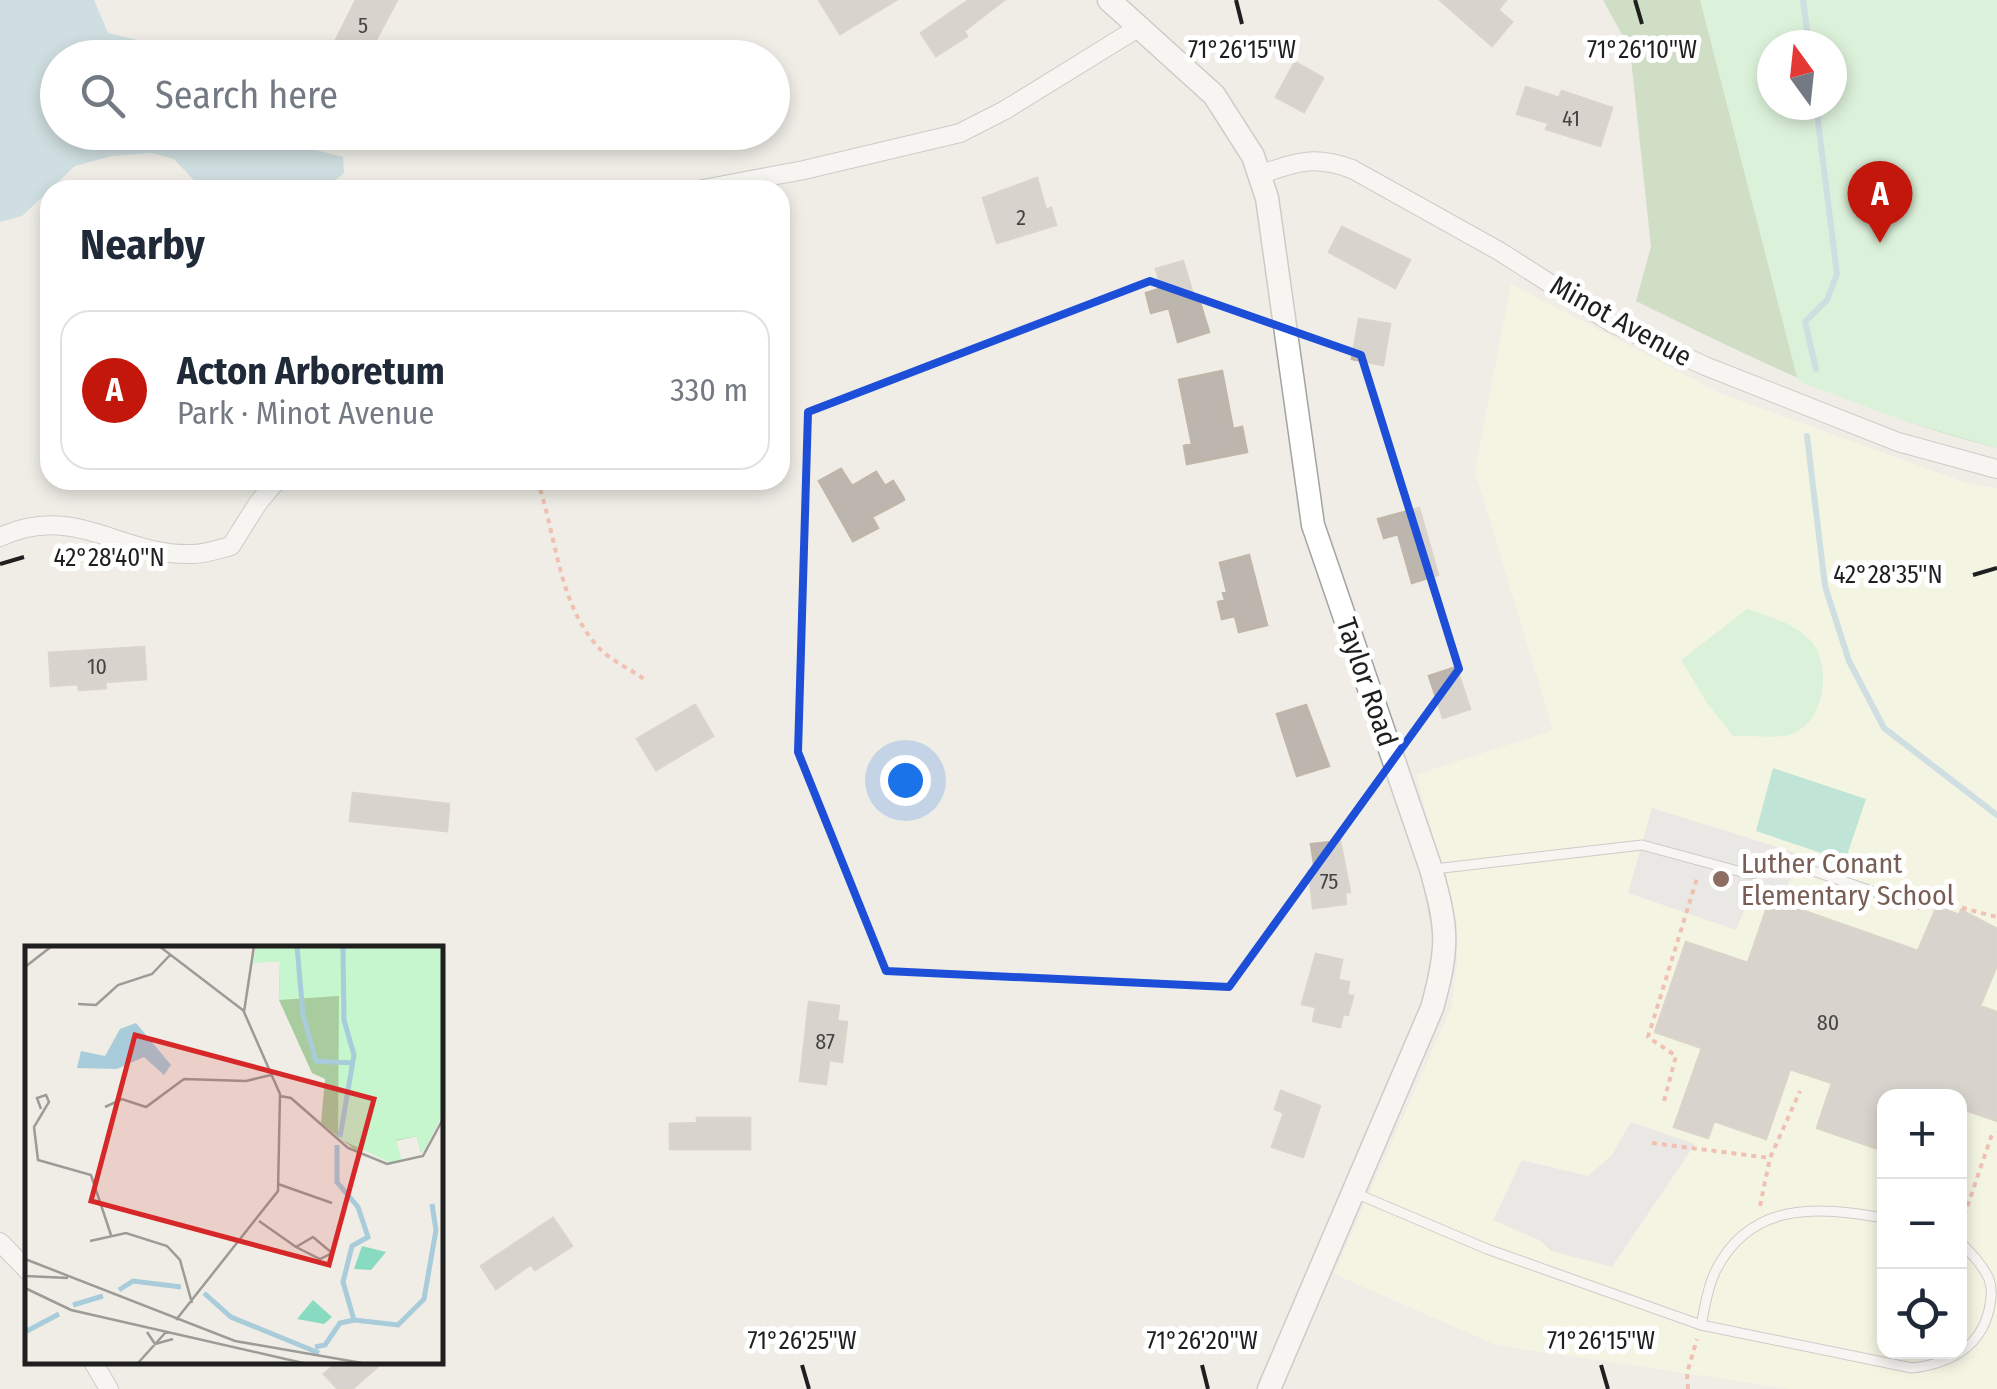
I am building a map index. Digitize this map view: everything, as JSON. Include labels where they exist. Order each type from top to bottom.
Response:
[{"type":"street","name":"Taylor Road","points":[[1109,0],[1214,95],[1252,156],[1259,175],[1267,198],[1313,525],[1446,921],[1440,979],[1432,1008],[1270,1389]]},
{"type":"street","points":[[751,180],[960,133],[1005,110],[1141,26]]},
{"type":"street","name":"Minot Avenue","points":[[1259,175],[1302,160],[1327,160],[1352,169],[1499,251],[1612,323],[1705,366],[1898,442],[1997,468]]},
{"type":"street","points":[[0,537],[48,523],[150,548],[194,554],[232,546],[269,490]]},
{"type":"street","points":[[0,1242],[25,1268]]},
{"type":"street","points":[[93,1364],[109,1389]]},
{"type":"lane","points":[[1432,870],[1642,845],[1750,874],[1796,865],[1892,898]]},
{"type":"lane","points":[[1355,1194],[1488,1249],[1701,1325],[1912,1368],[1936,1365],[1975,1341],[1987,1318],[1992,1294],[1988,1279],[1967,1249]]},
{"type":"lane","points":[[1701,1325],[1715,1272],[1756,1225],[1783,1213],[1810,1209],[1877,1217]]},
{"type":"path","points":[[540,490],[562,580],[575,612],[600,649],[644,679]]},
{"type":"path","points":[[1664,1101],[1676,1056],[1648,1037],[1702,861]]},
{"type":"path","points":[[1892,898],[1923,909],[1936,900],[1997,917]]},
{"type":"path","points":[[1756,1225],[1770,1158],[1800,1091]]},
{"type":"path","points":[[1967,1209],[1991,1137],[1997,1134]]},
{"type":"path","points":[[1652,1142],[1770,1158]]},
{"type":"path","points":[[1688,1389],[1687,1374],[1701,1325]]},
{"type":"highlighted area","points":[[1150,281],[1361,355],[1459,669],[1229,987],[886,971],[798,752],[808,412]]},
{"type":"shaded area","name":"Luther Conant Elementary School","points":[[1511,284],[1722,394],[1972,485],[1997,488],[1997,1389],[1791,1389],[1496,1345],[1334,1274],[1451,1008],[1457,924],[1416,775],[1553,730],[1475,471]]},
{"type":"shaded area","points":[[1652,808],[1803,855],[1783,893],[1750,897],[1736,930],[1628,893]]},
{"type":"shaded area","points":[[1631,1122],[1695,1144],[1612,1267],[1551,1251],[1541,1241],[1493,1220],[1522,1160],[1588,1176],[1611,1156]]},
{"type":"green space","points":[[1603,0],[1774,0],[1773,30],[1757,30],[1757,120],[1782,120],[1997,448],[1857,403],[1636,301],[1651,247],[1630,49]]},
{"type":"green space","points":[[1700,0],[1997,0],[1997,448],[1902,420],[1798,381]]},
{"type":"green space","points":[[1747,609],[1797,629],[1818,652],[1823,680],[1818,708],[1801,729],[1789,735],[1733,736],[1681,660]]},
{"type":"green space","points":[[1773,768],[1866,799],[1845,861],[1756,831]]},
{"type":"water","points":[[0,0],[94,0],[108,33],[137,40],[40,40],[40,150],[316,150],[343,157],[344,173],[336,180],[194,180],[174,159],[151,153],[112,156],[75,166],[60,180],[40,180],[40,199],[22,216],[0,222]]},
{"type":"building","points":[[356,0],[397,0],[376,40],[336,40]]},
{"type":"building","points":[[819,0],[896,0],[840,34]]},
{"type":"building","points":[[969,0],[1004,0],[964,31],[967,36],[936,56],[921,33]]},
{"type":"building","points":[[1440,0],[1506,0],[1498,10],[1512,22],[1492,46]]},
{"type":"building","points":[[1295,62],[1323,78],[1304,112],[1276,97]]},
{"type":"building","points":[[1526,87],[1559,98],[1562,91],[1612,108],[1600,146],[1546,129],[1549,123],[1517,114]]},
{"type":"building","points":[[1037,178],[1046,210],[1051,208],[1056,225],[997,243],[983,198]]},
{"type":"building","points":[[1342,227],[1410,260],[1395,288],[1329,252]]},
{"type":"building","points":[[1183,261],[1209,332],[1178,342],[1169,308],[1151,313],[1146,293],[1162,288],[1156,269]]},
{"type":"building","points":[[1359,319],[1390,324],[1383,365],[1352,359]]},
{"type":"building","points":[[1222,371],[1233,429],[1242,427],[1247,452],[1187,464],[1184,446],[1192,444],[1179,380]]},
{"type":"building","points":[[841,469],[852,486],[876,472],[885,486],[893,481],[904,500],[872,517],[878,528],[853,541],[819,481]]},
{"type":"building","points":[[1419,508],[1438,575],[1412,583],[1398,534],[1384,538],[1378,519]]},
{"type":"building","points":[[1249,555],[1267,625],[1239,632],[1235,616],[1222,619],[1218,602],[1225,600],[1223,593],[1227,592],[1220,563]]},
{"type":"building","points":[[144,647],[146,679],[105,682],[106,688],[79,690],[78,684],[51,686],[49,653]]},
{"type":"building","points":[[1456,667],[1470,709],[1443,718],[1429,676]]},
{"type":"building","points":[[695,705],[713,736],[656,770],[637,739]]},
{"type":"building","points":[[1306,705],[1329,766],[1297,776],[1277,714]]},
{"type":"building","points":[[353,793],[449,804],[447,831],[350,821]]},
{"type":"building","points":[[1340,841],[1350,892],[1345,892],[1346,904],[1313,908],[1309,871],[1315,870],[1311,844]]},
{"type":"building","points":[[1770,899],[1918,951],[1937,906],[1959,915],[1961,910],[1997,929],[1997,965],[1980,1006],[1997,1012],[1997,1121],[1967,1110],[1967,1089],[1877,1089],[1877,1149],[1817,1128],[1832,1083],[1790,1069],[1766,1139],[1714,1121],[1708,1138],[1674,1127],[1702,1048],[1655,1032],[1686,942],[1748,963]]},
{"type":"building","points":[[1316,954],[1342,960],[1338,980],[1349,982],[1347,995],[1353,996],[1340,1027],[1313,1021],[1316,1007],[1302,1004]]},
{"type":"building","points":[[809,1002],[839,1006],[837,1021],[847,1022],[842,1062],[829,1060],[826,1084],[800,1081]]},
{"type":"building","points":[[1281,1091],[1320,1106],[1303,1157],[1272,1147],[1284,1113],[1275,1109]]},
{"type":"building","points":[[697,1118],[750,1118],[750,1149],[670,1149],[670,1124],[697,1123]]},
{"type":"building","points":[[553,1218],[572,1246],[535,1270],[531,1264],[496,1289],[481,1266]]},
{"type":"building","points":[[336,1364],[381,1364],[352,1389],[338,1389],[324,1374]]},
{"type":"waterway","points":[[1803,0],[1807,30]]},
{"type":"waterway","points":[[1816,369],[1805,322],[1827,300],[1837,274],[1818,120]]},
{"type":"waterway","points":[[1807,436],[1825,586],[1849,661],[1884,728],[1997,815]]},
{"type":"place","name":"Acton Arboretum","points":[[1880,243]]},
{"type":"place","name":"Luther Conant Elementary School","points":[[1721,879]]}]
